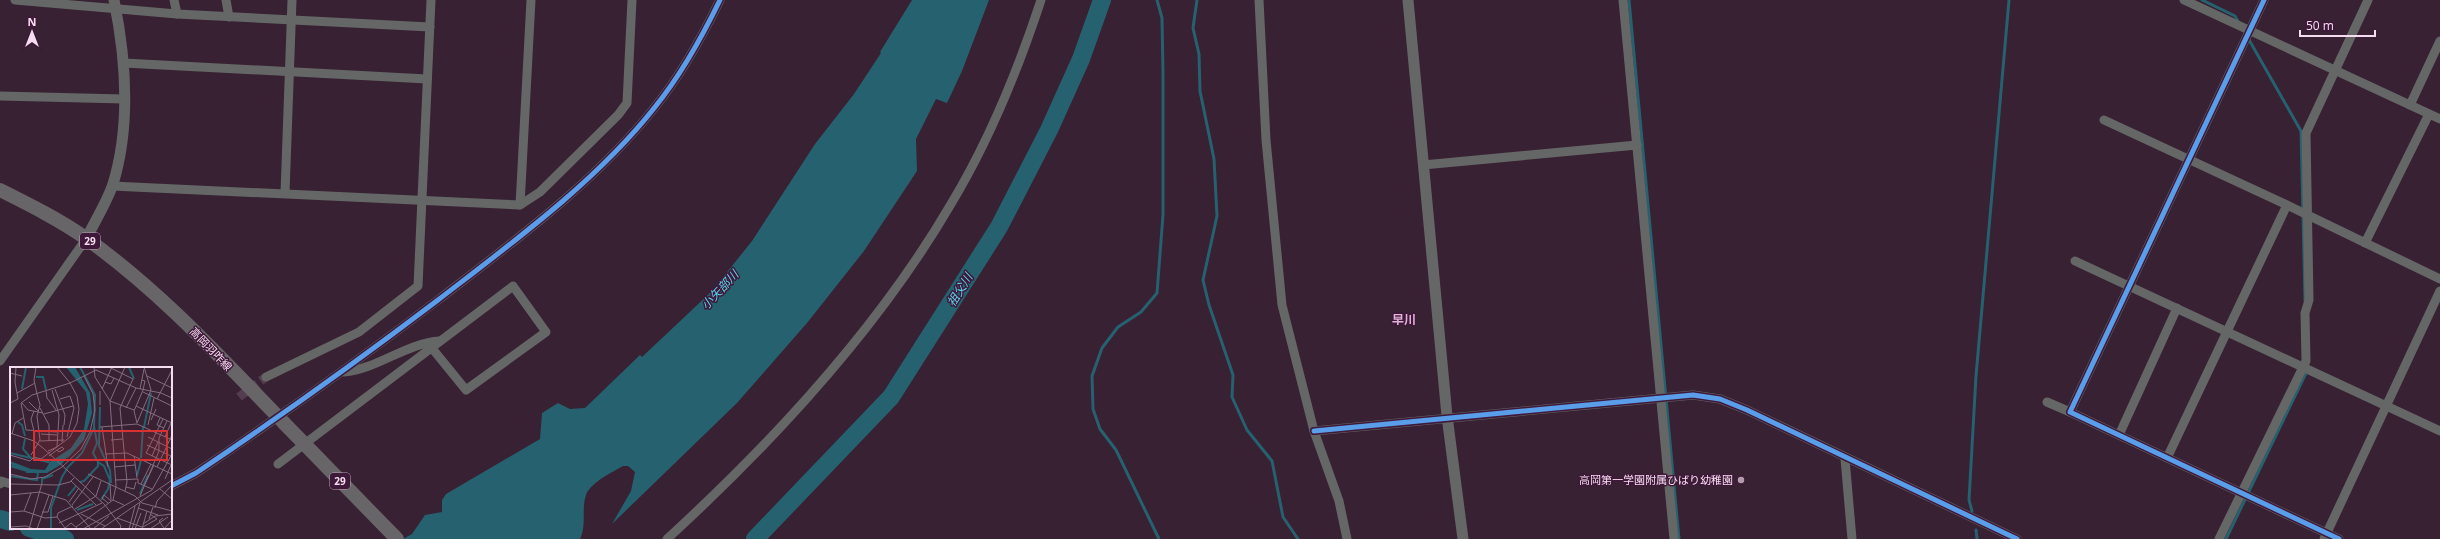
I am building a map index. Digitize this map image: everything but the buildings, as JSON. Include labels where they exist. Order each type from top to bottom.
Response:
[{"type":"main road","name":"高岡羽咋線","points":[[0,190],[48,214],[86,239],[170,306],[397,539]]},
{"type":"street","points":[[15,0],[115,5],[177,14],[430,27]]},
{"type":"street","points":[[174,0],[177,14]]},
{"type":"street","points":[[226,0],[229,17]]},
{"type":"street","points":[[285,193],[292,0]]},
{"type":"street","points":[[266,377],[359,332],[418,286],[431,0]]},
{"type":"street","points":[[520,205],[531,0]]},
{"type":"street","points":[[112,186],[421,199],[520,205],[540,192],[618,115],[627,103],[632,0]]},
{"type":"street","points":[[172,485],[196,473],[281,420],[522,234],[571,194],[655,107],[702,36],[720,0]]},
{"type":"street","points":[[667,539],[757,451],[867,327],[912,266],[952,204],[982,144],[1015,71],[1041,0]]},
{"type":"street","points":[[1259,0],[1266,140],[1282,305],[1314,431],[1339,501],[1347,539]]},
{"type":"street","points":[[1408,0],[1447,416],[1463,539]]},
{"type":"street","points":[[1623,0],[1637,145],[1666,397],[1674,539]]},
{"type":"street","points":[[2184,0],[2250,29],[2440,119]]},
{"type":"street","points":[[2205,9],[2209,0]]},
{"type":"street","points":[[2070,412],[2128,285],[2264,0]]},
{"type":"street","points":[[2219,539],[2306,361],[2305,313],[2309,300],[2306,214],[2306,133],[2368,0]]},
{"type":"street","points":[[0,361],[86,239],[112,186],[120,158],[124,99],[124,63],[115,5]]},
{"type":"street","points":[[2410,105],[2440,41]]},
{"type":"street","points":[[124,63],[427,79]]},
{"type":"street","points":[[0,96],[124,99]]},
{"type":"street","points":[[2365,242],[2429,114]]},
{"type":"street","points":[[2104,120],[2188,158],[2440,279]]},
{"type":"street","points":[[1423,165],[1637,145]]},
{"type":"street","points":[[2167,458],[2226,330],[2287,205]]},
{"type":"street","points":[[2075,261],[2226,330],[2440,431]]},
{"type":"street","points":[[278,464],[431,347],[513,286],[546,332],[466,390],[431,347]]},
{"type":"street","points":[[2325,536],[2385,405],[2440,291]]},
{"type":"street","points":[[2119,435],[2178,308]]},
{"type":"street","points":[[343,372],[358,370],[423,342],[440,341]]},
{"type":"street","points":[[1314,431],[1447,416],[1693,395],[1720,400],[2017,539]]},
{"type":"street","points":[[2047,402],[2241,493],[2325,536],[2339,539]]},
{"type":"street","points":[[1845,458],[1852,539]]},
{"type":"water","name":"小矢部川","points":[[912,0],[989,0],[962,71],[947,103],[936,99],[916,139],[917,171],[864,251],[807,323],[737,403],[612,524],[631,491],[635,472],[628,466],[623,466],[592,486],[586,495],[583,528],[580,539],[403,539],[412,534],[425,515],[442,512],[442,500],[446,494],[540,439],[542,413],[558,403],[570,409],[585,408],[640,355],[642,357],[712,291],[752,241],[815,144],[854,94],[881,53],[880,52]]},
{"type":"waterway","name":"祖父川","points":[[755,539],[891,397],[999,227],[1049,130],[1081,59],[1102,0]]},
{"type":"waterway","points":[[1157,0],[1162,18],[1163,74],[1163,215],[1157,293],[1141,312],[1118,327],[1102,348],[1092,376],[1093,409],[1100,429],[1116,450],[1159,539]]},
{"type":"waterway","points":[[1197,0],[1193,28],[1199,54],[1200,91],[1214,159],[1217,216],[1203,280],[1209,305],[1233,375],[1232,397],[1247,430],[1272,461],[1283,517],[1298,539]]},
{"type":"waterway","points":[[1629,0],[1679,539]]},
{"type":"waterway","points":[[1972,511],[1969,500],[1976,376],[2009,0]]},
{"type":"waterway","points":[[2202,0],[2235,16],[2239,23]]},
{"type":"waterway","points":[[2248,38],[2301,131],[2305,301]]},
{"type":"waterway","points":[[2226,539],[2307,371]]},
{"type":"waterway","points":[[0,519],[10,522]]},
{"type":"waterway","points":[[32,529],[65,539]]},
{"type":"waterway","points":[[1976,530],[1977,539]]},
{"type":"tunnel","points":[[239,397],[266,377]]},
{"type":"cycle path","points":[[172,485],[196,473],[227,452],[378,345],[495,256],[580,186],[632,134],[665,95],[706,28],[720,0]]},
{"type":"cycle path","points":[[2264,0],[2070,412],[2339,539]]},
{"type":"cycle path","points":[[1314,431],[1693,395],[1720,399],[1747,410],[2017,539]]},
{"type":"place","name":"高岡第一学園附属ひばり幼稚園","points":[[1741,480]]},
{"type":"district","name":"早川","points":[[1404,320]]}]
